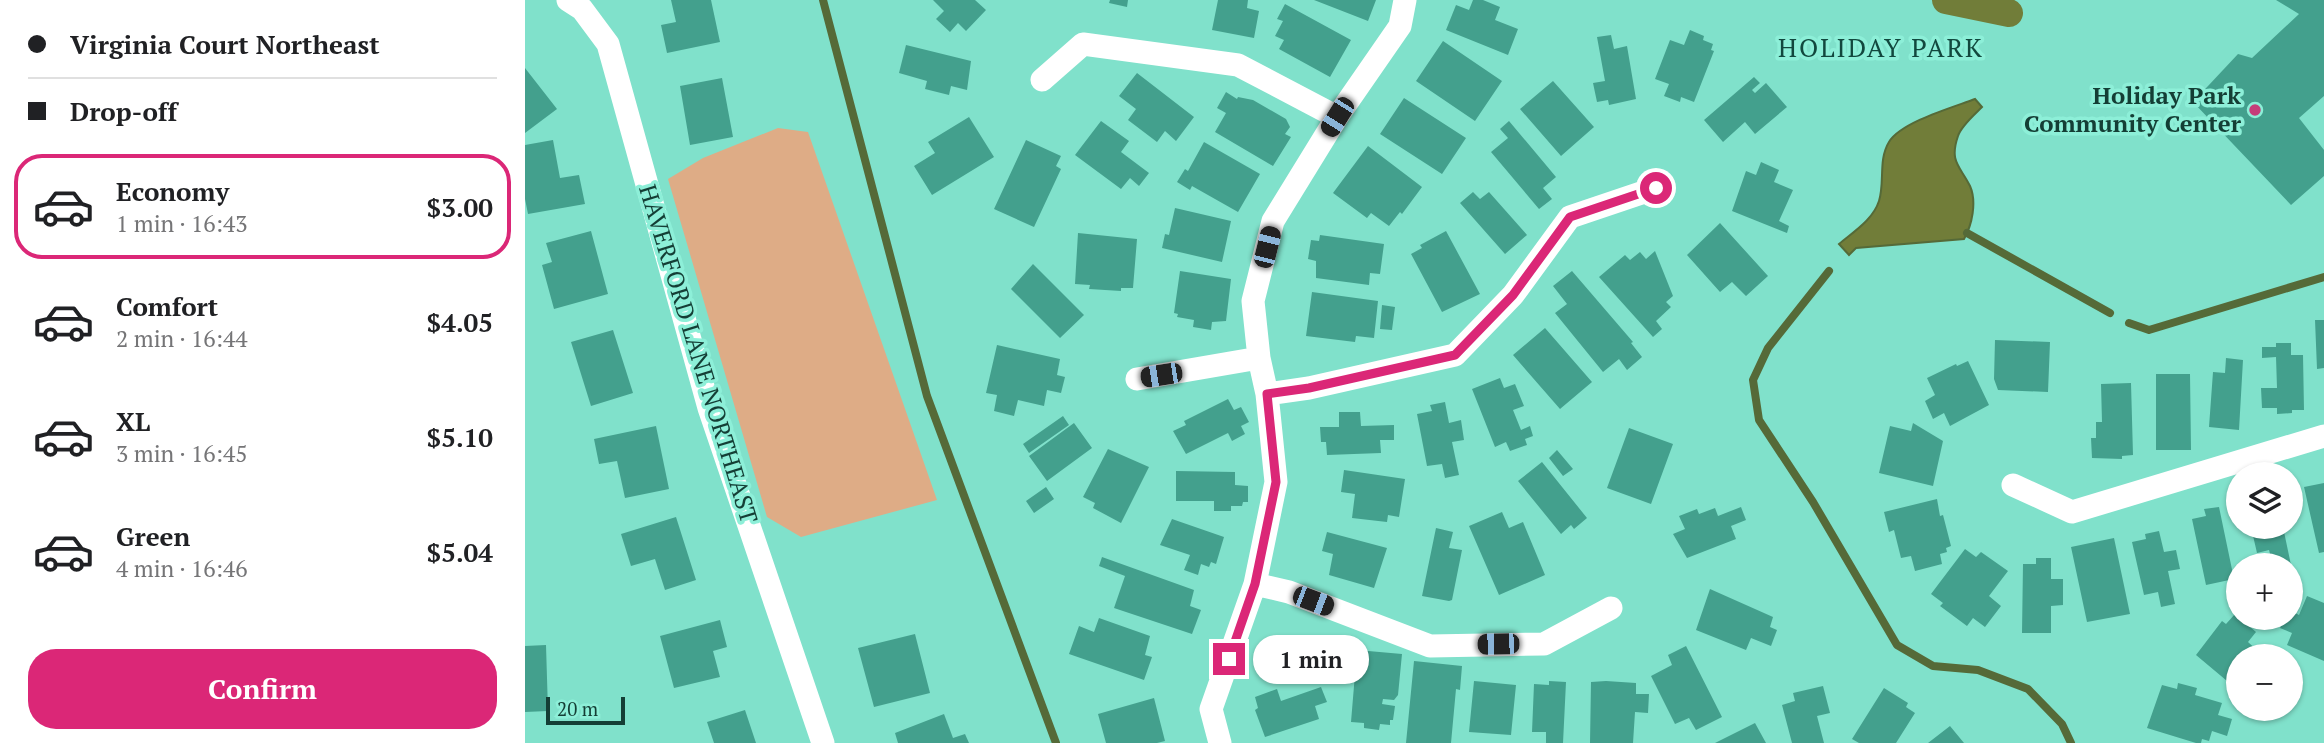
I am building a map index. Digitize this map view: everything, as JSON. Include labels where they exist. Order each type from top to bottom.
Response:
[{"type":"street","points":[[1220,743],[1211,709],[1255,584],[1276,482],[1267,394],[1259,358],[1253,301],[1273,221],[1337,117],[1399,26],[1405,0]]},
{"type":"street","name":"HAVERFORD LANE NORTHEAST","points":[[575,5],[608,44],[709,408],[823,743]]},
{"type":"street","points":[[1042,80],[1083,44],[1238,65],[1337,117]]},
{"type":"street","points":[[1267,394],[1309,388],[1455,355],[1513,295],[1570,217],[1656,188]]},
{"type":"street","points":[[1137,379],[1259,358]]},
{"type":"street","points":[[2013,485],[2072,512],[2324,436]]},
{"type":"street","points":[[1255,584],[1289,592],[1430,646],[1544,644],[1611,608]]},
{"type":"shaded area","points":[[1975,99],[1982,107],[1962,128],[1955,152],[1955,158],[1970,186],[1973,199],[1971,220],[1964,239],[1856,248],[1849,255],[1839,244],[1862,225],[1876,208],[1881,194],[1884,156],[1889,142],[1916,122]]},
{"type":"shaded area","points":[[778,128],[808,132],[937,500],[801,537],[767,517],[668,179],[703,158]]},
{"type":"building","points":[[671,0],[711,0],[720,42],[667,53],[661,25],[676,22]]},
{"type":"building","points":[[933,0],[975,0],[986,10],[966,31],[958,23],[950,32],[936,19],[944,11]]},
{"type":"building","points":[[1110,0],[1128,0],[1127,7],[1109,3]]},
{"type":"building","points":[[1218,0],[1248,0],[1247,8],[1259,11],[1254,38],[1212,30]]},
{"type":"building","points":[[1314,0],[1376,0],[1368,21]]},
{"type":"building","points":[[1473,0],[1483,0],[1500,7],[1495,20],[1518,29],[1508,55],[1446,30],[1456,5],[1469,10]]},
{"type":"building","name":"Holiday Park Community Center","points":[[2276,0],[2324,0],[2324,96],[2299,118],[2324,150],[2324,176],[2291,205],[2193,102],[2238,54],[2252,58],[2299,14]]},
{"type":"building","points":[[1285,4],[1351,40],[1330,77],[1279,49],[1284,40],[1275,36],[1283,21],[1277,19]]},
{"type":"building","points":[[1690,30],[1704,36],[1703,40],[1713,44],[1711,50],[1714,51],[1694,102],[1681,97],[1680,102],[1664,96],[1669,84],[1655,79],[1670,40],[1684,45]]},
{"type":"building","points":[[1611,35],[1614,49],[1627,46],[1636,99],[1609,105],[1608,100],[1597,102],[1593,83],[1605,81],[1597,37]]},
{"type":"building","points":[[1443,41],[1502,81],[1475,121],[1416,81]]},
{"type":"building","points":[[906,45],[971,61],[967,90],[951,86],[949,95],[925,89],[927,81],[899,73]]},
{"type":"building","points":[[525,68],[557,109],[525,133]]},
{"type":"building","points":[[1137,73],[1194,117],[1176,141],[1165,131],[1157,142],[1128,120],[1136,109],[1119,96]]},
{"type":"building","points":[[1754,77],[1760,83],[1752,90],[1755,93],[1766,83],[1787,107],[1755,134],[1745,122],[1723,142],[1704,120]]},
{"type":"building","points":[[722,78],[733,137],[690,145],[680,86]]},
{"type":"building","points":[[1553,81],[1594,127],[1561,156],[1520,109]]},
{"type":"building","points":[[1226,92],[1237,99],[1253,100],[1286,119],[1290,127],[1285,134],[1291,137],[1273,166],[1215,132],[1226,113],[1217,108]]},
{"type":"building","points":[[1404,98],[1466,138],[1442,174],[1380,134]]},
{"type":"building","points":[[969,117],[994,157],[932,195],[914,166],[935,153],[928,142]]},
{"type":"building","points":[[1101,121],[1129,141],[1121,152],[1149,173],[1139,186],[1130,178],[1121,189],[1075,155]]},
{"type":"building","points":[[1509,121],[1556,177],[1543,188],[1552,199],[1539,209],[1491,152],[1508,138],[1500,129]]},
{"type":"building","points":[[553,140],[560,178],[579,175],[585,204],[528,214],[525,199],[525,145]]},
{"type":"building","points":[[1026,140],[1061,156],[1056,166],[1061,169],[1034,227],[994,209]]},
{"type":"building","points":[[1204,142],[1260,174],[1238,212],[1192,186],[1190,190],[1177,182],[1185,169],[1188,171]]},
{"type":"building","points":[[1368,146],[1422,187],[1402,214],[1400,212],[1389,226],[1371,213],[1367,218],[1333,193]]},
{"type":"building","points":[[1761,162],[1779,170],[1774,182],[1793,190],[1779,221],[1789,226],[1787,233],[1732,211],[1746,171],[1756,175]]},
{"type":"building","points":[[1473,192],[1480,199],[1489,192],[1527,235],[1505,254],[1460,203]]},
{"type":"building","points":[[1175,208],[1231,221],[1222,262],[1162,248],[1165,234],[1169,235]]},
{"type":"building","points":[[1720,223],[1768,276],[1746,296],[1732,282],[1720,292],[1687,255]]},
{"type":"building","points":[[591,231],[608,294],[554,309],[542,265],[552,262],[546,243]]},
{"type":"building","points":[[1446,231],[1480,294],[1442,312],[1411,254],[1422,248],[1420,245]]},
{"type":"building","points":[[1078,233],[1137,239],[1133,288],[1121,288],[1121,291],[1089,289],[1090,285],[1075,284]]},
{"type":"building","points":[[1320,235],[1384,244],[1380,274],[1370,273],[1369,285],[1316,278],[1316,261],[1308,259],[1311,240],[1319,241]]},
{"type":"building","points":[[1655,251],[1673,296],[1666,302],[1671,307],[1656,321],[1662,329],[1653,337],[1599,277],[1625,255],[1630,260],[1640,252],[1646,259]]},
{"type":"building","points":[[1033,264],[1084,315],[1060,338],[1011,289]]},
{"type":"building","points":[[1180,271],[1231,279],[1226,321],[1212,322],[1211,330],[1193,327],[1194,320],[1177,317],[1178,314],[1174,313]]},
{"type":"building","points":[[1572,271],[1633,342],[1631,343],[1642,357],[1627,370],[1619,359],[1603,372],[1555,313],[1567,304],[1553,286]]},
{"type":"building","points":[[1312,292],[1378,301],[1374,338],[1356,336],[1355,342],[1306,336]]},
{"type":"building","points":[[1382,305],[1395,307],[1392,330],[1380,329]]},
{"type":"building","points":[[2315,320],[2324,320],[2324,368],[2317,369]]},
{"type":"building","points":[[1545,328],[1592,382],[1560,409],[1513,355]]},
{"type":"building","points":[[613,330],[633,393],[591,406],[571,342]]},
{"type":"building","points":[[1995,340],[2050,342],[2048,392],[1998,390],[1994,379]]},
{"type":"building","points":[[2276,343],[2291,343],[2291,355],[2303,355],[2304,410],[2277,414],[2277,408],[2262,408],[2261,388],[2277,388],[2276,357],[2262,358],[2262,347],[2276,347]]},
{"type":"building","points":[[997,345],[1060,359],[1057,375],[1065,377],[1061,393],[1047,390],[1044,406],[1018,400],[1014,416],[994,411],[997,395],[986,393]]},
{"type":"building","points":[[2226,358],[2243,360],[2239,430],[2209,427],[2213,372],[2225,373]]},
{"type":"building","points":[[1968,361],[1989,405],[1950,426],[1944,413],[1933,419],[1925,401],[1935,395],[1927,378]]},
{"type":"building","points":[[2156,374],[2190,374],[2191,450],[2156,450]]},
{"type":"building","points":[[1500,378],[1504,388],[1515,384],[1524,406],[1513,410],[1521,430],[1530,426],[1533,436],[1525,439],[1527,445],[1510,451],[1506,442],[1495,447],[1472,389]]},
{"type":"building","points":[[2131,383],[2133,455],[2122,456],[2122,459],[2092,458],[2091,438],[2096,438],[2096,422],[2102,422],[2101,384]]},
{"type":"building","points":[[1228,399],[1234,410],[1241,407],[1249,422],[1241,426],[1245,434],[1232,441],[1228,433],[1186,454],[1173,431],[1186,425],[1184,421]]},
{"type":"building","points":[[1445,402],[1449,423],[1461,420],[1464,440],[1452,442],[1459,475],[1445,478],[1442,464],[1427,466],[1417,414],[1432,411],[1430,405]]},
{"type":"building","points":[[1339,412],[1360,412],[1361,426],[1394,425],[1394,440],[1380,440],[1381,453],[1327,455],[1326,442],[1321,442],[1320,427],[1339,427]]},
{"type":"building","points":[[1063,416],[1069,425],[1029,453],[1023,444]]},
{"type":"building","points":[[1074,423],[1092,448],[1047,481],[1029,456]]},
{"type":"building","points":[[1913,423],[1943,441],[1933,486],[1879,473],[1890,426],[1911,431]]},
{"type":"building","points":[[656,426],[669,489],[625,498],[617,461],[599,464],[594,439]]},
{"type":"building","points":[[1629,428],[1673,444],[1651,504],[1607,488]]},
{"type":"building","points":[[1108,449],[1149,467],[1121,523],[1093,508],[1095,503],[1083,497]]},
{"type":"building","points":[[1557,450],[1573,469],[1563,476],[1549,458]]},
{"type":"building","points":[[1542,462],[1587,518],[1574,529],[1571,525],[1561,534],[1518,481]]},
{"type":"building","points":[[1344,470],[1405,479],[1399,517],[1388,515],[1387,522],[1352,518],[1355,494],[1341,492]]},
{"type":"building","points":[[1176,471],[1235,472],[1235,485],[1248,486],[1248,502],[1243,502],[1242,506],[1231,506],[1231,511],[1214,511],[1214,501],[1176,501]]},
{"type":"building","points":[[2324,483],[2324,552],[2319,553],[2304,487]]},
{"type":"building","points":[[1046,487],[1054,499],[1034,513],[1026,501]]},
{"type":"building","points":[[1937,499],[1951,546],[1946,548],[1947,552],[1940,554],[1942,564],[1915,571],[1911,556],[1901,558],[1894,530],[1889,532],[1884,512]]},
{"type":"building","points":[[1741,507],[1746,520],[1731,526],[1736,539],[1687,558],[1673,534],[1685,529],[1679,516],[1697,509],[1699,514],[1715,508],[1718,516]]},
{"type":"building","points":[[2219,507],[2229,553],[2226,553],[2226,581],[2206,585],[2192,519],[2206,516],[2204,509]]},
{"type":"building","points":[[1502,512],[1509,528],[1523,522],[1545,575],[1499,595],[1469,526]]},
{"type":"building","points":[[676,517],[696,580],[665,590],[655,559],[631,566],[621,534]]},
{"type":"building","points":[[1172,519],[1224,537],[1216,564],[1211,562],[1209,567],[1201,564],[1198,575],[1184,570],[1190,555],[1160,545]]},
{"type":"building","points":[[1436,528],[1453,532],[1449,548],[1462,550],[1452,600],[1449,601],[1422,596]]},
{"type":"building","points":[[2159,531],[2164,552],[2176,550],[2180,569],[2168,571],[2175,604],[2161,607],[2158,592],[2144,595],[2132,542],[2146,539],[2145,534]]},
{"type":"building","points":[[1327,532],[1387,548],[1374,588],[1329,575],[1333,554],[1322,551]]},
{"type":"building","points":[[2114,538],[2130,614],[2087,622],[2071,547]]},
{"type":"building","points":[[2254,539],[2286,539],[2288,553],[2270,553],[2269,550],[2257,553]]},
{"type":"building","points":[[1965,549],[1976,557],[1981,552],[2008,571],[1989,596],[2001,606],[1985,627],[1973,618],[1967,626],[1940,606],[1943,603],[1931,594]]},
{"type":"building","points":[[1102,557],[1194,590],[1190,606],[1201,610],[1192,634],[1114,608],[1125,576],[1099,566]]},
{"type":"building","points":[[2036,558],[2051,558],[2051,579],[2063,579],[2063,605],[2051,606],[2051,633],[2022,633],[2023,564],[2036,564]]},
{"type":"building","points":[[1710,589],[1773,617],[1770,627],[1777,630],[1771,646],[1751,638],[1746,650],[1696,630]]},
{"type":"building","points":[[2307,596],[2324,603],[2324,661],[2303,652],[2303,644],[2287,644],[2292,633],[2285,630],[2303,630],[2303,606]]},
{"type":"building","points":[[1099,618],[1150,636],[1145,655],[1152,657],[1144,680],[1069,654],[1079,626],[1094,632]]},
{"type":"building","points":[[720,620],[727,647],[713,651],[720,677],[674,688],[660,636]]},
{"type":"building","points":[[2222,621],[2226,624],[2226,630],[2256,632],[2248,642],[2250,644],[2226,644],[2226,680],[2196,655]]},
{"type":"building","points":[[915,634],[930,693],[874,707],[858,648]]},
{"type":"building","points":[[546,645],[548,711],[525,712],[525,646]]},
{"type":"building","points":[[1686,646],[1722,717],[1696,730],[1689,718],[1675,724],[1651,676],[1672,665],[1668,655]]},
{"type":"building","points":[[1357,650],[1402,654],[1398,695],[1394,700],[1383,699],[1382,704],[1395,706],[1393,720],[1390,720],[1390,725],[1380,724],[1379,730],[1364,728],[1364,723],[1351,722]]},
{"type":"building","points":[[1414,661],[1462,666],[1460,690],[1456,689],[1451,743],[1406,743]]},
{"type":"building","points":[[1474,681],[1516,685],[1511,735],[1469,732]]},
{"type":"building","points":[[1549,681],[1566,682],[1563,743],[1546,743],[1546,732],[1532,732],[1534,684],[1549,685]]},
{"type":"building","points":[[1591,682],[1636,683],[1636,694],[1649,694],[1648,713],[1635,712],[1633,743],[1590,743]]},
{"type":"building","points":[[2178,683],[2197,688],[2195,695],[2222,703],[2218,715],[2226,717],[2226,721],[2231,721],[2227,736],[2212,731],[2209,741],[2202,739],[2201,743],[2196,743],[2147,728],[2162,685],[2177,689]]},
{"type":"building","points":[[1823,686],[1830,713],[1817,716],[1824,743],[1792,743],[1782,705],[1795,701],[1793,693]]},
{"type":"building","points":[[1321,687],[1327,702],[1315,706],[1319,719],[1265,737],[1255,710],[1258,708],[1255,697],[1277,689],[1281,701]]},
{"type":"building","points":[[1884,688],[1908,703],[1906,707],[1915,713],[1896,743],[1859,743],[1852,739]]},
{"type":"building","points":[[1154,698],[1165,741],[1106,743],[1098,714]]},
{"type":"building","points":[[745,710],[756,743],[714,743],[707,722]]},
{"type":"building","points":[[944,714],[953,738],[965,734],[969,743],[898,743],[895,733]]},
{"type":"building","points":[[1755,723],[1766,743],[1715,743]]},
{"type":"building","points":[[1950,726],[1964,743],[1928,743]]},
{"type":"waterway","points":[[823,0],[927,396],[1056,743]]},
{"type":"waterway","points":[[1946,0],[2009,13]]},
{"type":"waterway","points":[[1967,233],[2110,313]]},
{"type":"waterway","points":[[1829,271],[1768,348],[1753,380],[1759,420],[1813,502],[1897,645],[1933,666],[1978,670],[2028,689],[2062,724],[2071,743]]},
{"type":"waterway","points":[[2129,323],[2149,330],[2324,277]]},
{"type":"place","name":"Holiday Park Community Center","points":[[2255,110]]},
{"type":"district","name":"HOLIDAY PARK","points":[[1881,48]]},
{"type":"route","points":[[1229,659],[1255,584],[1276,482],[1267,394],[1309,388],[1455,355],[1513,295],[1570,217],[1656,188]]}]
